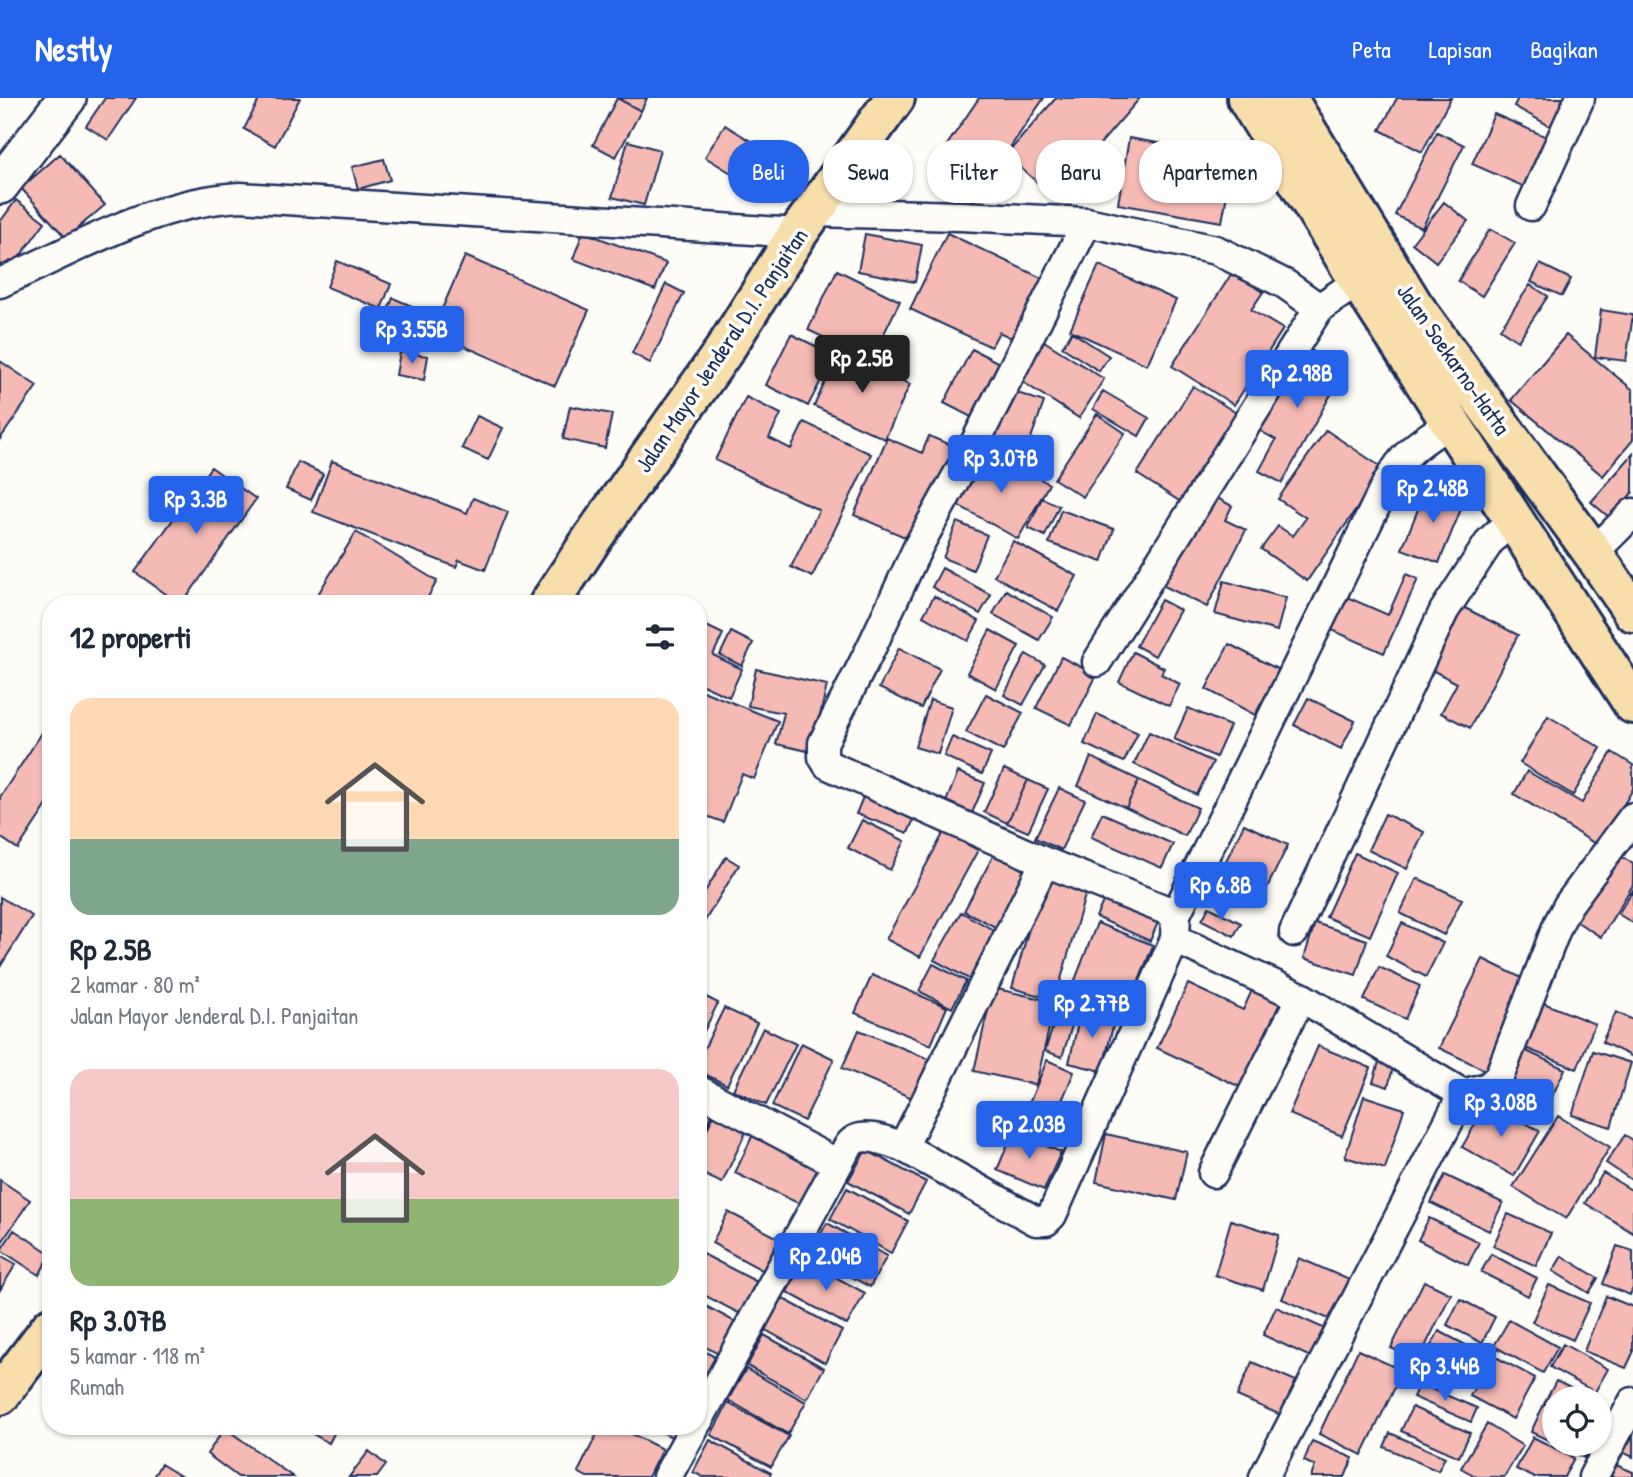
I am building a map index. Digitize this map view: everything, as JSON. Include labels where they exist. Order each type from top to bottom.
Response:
[{"type":"highway","name":"Jalan Mayor Jenderal D.I. Panjaitan","points":[[556,595],[725,349],[806,222],[895,98]]},
{"type":"highway","name":"Jalan Soekarno-Hatta","points":[[1247,98],[1359,281],[1633,705]]},
{"type":"highway","name":"Jalan Soekarno-Hatta","points":[[1287,98],[1413,305],[1633,612]]},
{"type":"highway","points":[[1,1393],[42,1339]]},
{"type":"street","points":[[0,185],[67,98]]},
{"type":"street","points":[[1531,206],[1580,98]]},
{"type":"street","points":[[0,283],[118,226],[190,203],[240,197],[806,222],[1087,222],[1216,250],[1285,285],[1320,308]]},
{"type":"street","points":[[1087,222],[974,445],[919,545],[823,743],[823,757],[828,765],[1045,862],[1176,927],[1463,1094],[1488,1087],[1499,1077],[1558,924],[1568,905],[1633,817]]},
{"type":"street","points":[[1097,662],[1320,308],[1359,281]]},
{"type":"street","points":[[707,1404],[838,1164],[850,1143],[855,1140],[880,1139],[903,1147],[1036,1221],[1046,1221],[1052,1215],[1176,927],[1398,463],[1416,445],[1450,423]]},
{"type":"street","points":[[1593,554],[1633,513]]},
{"type":"street","points":[[1294,932],[1444,611],[1490,541],[1513,518]]},
{"type":"street","points":[[903,1147],[1045,862]]},
{"type":"street","points":[[1213,1173],[1300,997]]},
{"type":"street","points":[[1264,1477],[1463,1094]]},
{"type":"street","points":[[707,1095],[838,1164]]},
{"type":"street","points":[[1592,1477],[1633,1402]]},
{"type":"street","points":[[667,1477],[690,1435]]},
{"type":"building","points":[[105,98],[136,98],[108,140],[86,126]]},
{"type":"building","points":[[260,98],[300,98],[275,146],[244,129]]},
{"type":"building","points":[[617,98],[647,98],[641,111]]},
{"type":"building","points":[[617,98],[641,111],[616,157],[593,145]]},
{"type":"building","points":[[979,98],[1044,98],[1015,140],[950,140]]},
{"type":"building","points":[[1056,98],[1140,98],[1104,140],[1036,140],[1036,181],[1022,169],[1022,140],[1019,140]]},
{"type":"building","points":[[1397,98],[1451,98],[1422,152],[1380,130]]},
{"type":"building","points":[[1518,98],[1572,98],[1557,130],[1514,106]]},
{"type":"building","points":[[1494,114],[1556,141],[1534,191],[1472,164]]},
{"type":"building","points":[[725,125],[749,140],[728,140],[728,171],[705,157]]},
{"type":"building","points":[[1437,132],[1464,145],[1422,228],[1395,215]]},
{"type":"building","points":[[1129,138],[1141,140],[1139,203],[1225,203],[1222,222],[1118,204],[1125,203],[1125,162]]},
{"type":"building","points":[[628,141],[660,150],[644,205],[612,197]]},
{"type":"building","points":[[60,154],[105,205],[66,238],[21,188]]},
{"type":"building","points":[[384,159],[390,180],[358,189],[352,167]]},
{"type":"building","points":[[16,200],[45,222],[5,277],[0,274],[0,222]]},
{"type":"building","points":[[1444,202],[1468,221],[1436,262],[1412,243]]},
{"type":"building","points":[[1490,229],[1515,243],[1482,296],[1458,281]]},
{"type":"building","points":[[583,232],[666,263],[655,290],[573,259]]},
{"type":"building","points":[[947,233],[1048,281],[1018,341],[999,332],[991,347],[910,309]]},
{"type":"building","points":[[865,234],[922,245],[915,282],[858,271]]},
{"type":"building","points":[[465,256],[589,310],[555,386],[432,332]]},
{"type":"building","points":[[337,261],[391,284],[381,309],[327,287]]},
{"type":"building","points":[[1540,264],[1571,279],[1562,296],[1531,282]]},
{"type":"building","points":[[1099,265],[1176,300],[1147,365],[1070,330]]},
{"type":"building","points":[[837,270],[900,301],[871,360],[808,330]]},
{"type":"building","points":[[1232,273],[1263,292],[1251,310],[1283,329],[1234,405],[1172,366]]},
{"type":"building","points":[[666,284],[684,293],[650,363],[632,353]]},
{"type":"building","points":[[1530,285],[1548,296],[1518,341],[1500,329]]},
{"type":"building","points":[[393,298],[412,306],[405,325],[385,317]]},
{"type":"building","points":[[1601,310],[1633,315],[1626,361],[1595,357]]},
{"type":"building","points":[[1072,332],[1109,356],[1099,371],[1062,347]]},
{"type":"building","points":[[791,334],[834,355],[808,406],[766,385]]},
{"type":"building","points":[[1566,335],[1633,390],[1633,440],[1603,476],[1511,400]]},
{"type":"building","points":[[1044,341],[1104,379],[1079,418],[1018,379]]},
{"type":"building","points":[[1303,346],[1345,369],[1282,483],[1259,471],[1276,440],[1257,429]]},
{"type":"building","points":[[972,349],[1005,366],[977,420],[944,403]]},
{"type":"building","points":[[400,352],[428,356],[424,380],[396,375]]},
{"type":"building","points":[[839,352],[910,384],[885,439],[814,406]]},
{"type":"building","points":[[0,361],[37,386],[0,439]]},
{"type":"building","points":[[1193,386],[1238,414],[1181,502],[1137,474]]},
{"type":"building","points":[[1009,390],[1044,402],[1027,449],[992,437]]},
{"type":"building","points":[[1103,391],[1149,418],[1139,436],[1093,409]]},
{"type":"building","points":[[746,397],[781,414],[769,438],[791,449],[804,422],[871,454],[812,577],[791,567],[819,510],[715,460]]},
{"type":"building","points":[[570,406],[612,414],[605,448],[563,439]]},
{"type":"building","points":[[1097,414],[1125,433],[1083,497],[1054,479]]},
{"type":"building","points":[[477,416],[503,428],[488,460],[462,448]]},
{"type":"building","points":[[1326,430],[1384,469],[1307,581],[1261,549],[1278,526],[1293,536],[1306,518],[1278,499]]},
{"type":"building","points":[[929,436],[955,447],[914,541],[854,515],[887,438],[922,453]]},
{"type":"building","points":[[997,454],[1049,484],[1018,539],[949,500],[970,464],[985,474]]},
{"type":"building","points":[[1633,454],[1633,492],[1610,518],[1591,502]]},
{"type":"building","points":[[332,461],[467,513],[473,498],[508,512],[485,570],[459,560],[456,567],[313,512]]},
{"type":"building","points":[[298,462],[323,474],[311,500],[286,489]]},
{"type":"building","points":[[211,467],[256,499],[188,595],[167,595],[135,572]]},
{"type":"building","points":[[1427,487],[1464,502],[1439,563],[1402,549]]},
{"type":"building","points":[[1208,493],[1232,506],[1225,520],[1246,530],[1207,607],[1162,585]]},
{"type":"building","points":[[1042,498],[1059,506],[1045,536],[1028,528]]},
{"type":"building","points":[[1061,510],[1114,529],[1102,562],[1049,543]]},
{"type":"building","points":[[957,522],[987,535],[973,570],[943,558]]},
{"type":"building","points":[[356,532],[437,581],[429,595],[318,595]]},
{"type":"building","points":[[1013,541],[1077,576],[1058,611],[994,576]]},
{"type":"building","points":[[942,568],[991,595],[980,614],[932,587]]},
{"type":"building","points":[[1406,574],[1418,579],[1384,653],[1332,630],[1347,597],[1388,615]]},
{"type":"building","points":[[1224,581],[1286,598],[1277,631],[1215,614]]},
{"type":"building","points":[[1006,590],[1053,617],[1039,640],[993,614]]},
{"type":"building","points":[[934,596],[979,621],[968,641],[923,616]]},
{"type":"building","points":[[1161,600],[1180,610],[1155,656],[1136,646]]},
{"type":"building","points":[[1463,607],[1518,635],[1470,728],[1441,713],[1457,683],[1430,669]]},
{"type":"building","points":[[707,626],[723,634],[713,655],[742,669],[729,697],[707,687]]},
{"type":"building","points":[[990,630],[1019,646],[996,689],[967,673]]},
{"type":"building","points":[[731,632],[753,643],[742,666],[720,655]]},
{"type":"building","points":[[1229,644],[1279,670],[1255,715],[1206,689]]},
{"type":"building","points":[[899,648],[940,669],[921,708],[879,688]]},
{"type":"building","points":[[1133,652],[1164,668],[1161,674],[1180,684],[1169,706],[1119,682]]},
{"type":"building","points":[[1026,654],[1045,665],[1023,705],[1004,695]]},
{"type":"building","points":[[1061,657],[1097,675],[1071,725],[1036,708]]},
{"type":"building","points":[[756,669],[827,685],[812,752],[776,744],[784,713],[748,706]]},
{"type":"building","points":[[707,693],[778,721],[754,779],[742,774],[723,822],[707,816]]},
{"type":"building","points":[[986,694],[1023,713],[1003,751],[966,732]]},
{"type":"building","points":[[1308,698],[1355,721],[1341,749],[1294,725]]},
{"type":"building","points":[[930,700],[952,707],[938,754],[915,747]]},
{"type":"building","points":[[1188,708],[1230,726],[1216,757],[1174,739]]},
{"type":"building","points":[[1097,714],[1138,733],[1124,762],[1084,744]]},
{"type":"building","points":[[1548,716],[1601,748],[1573,795],[1520,763]]},
{"type":"building","points":[[1149,732],[1213,762],[1197,795],[1134,764]]},
{"type":"building","points":[[42,733],[42,813],[18,849],[0,837],[0,797]]},
{"type":"building","points":[[952,737],[991,754],[982,774],[944,756]]},
{"type":"building","points":[[1612,752],[1633,765],[1633,789],[1599,846],[1514,794],[1527,771],[1582,803]]},
{"type":"building","points":[[1091,757],[1139,780],[1126,808],[1078,786]]},
{"type":"building","points":[[1004,769],[1028,780],[1007,823],[984,812]]},
{"type":"building","points":[[958,772],[985,783],[972,813],[946,802]]},
{"type":"building","points":[[1028,780],[1048,789],[1028,832],[1007,823]]},
{"type":"building","points":[[1139,780],[1198,808],[1185,836],[1126,808]]},
{"type":"building","points":[[1059,788],[1085,800],[1061,850],[1035,838]]},
{"type":"building","points":[[865,792],[917,812],[908,833],[856,814]]},
{"type":"building","points":[[1102,813],[1173,844],[1162,868],[1091,837]]},
{"type":"building","points":[[1385,814],[1424,832],[1407,869],[1368,850]]},
{"type":"building","points":[[862,820],[905,841],[890,870],[848,848]]},
{"type":"building","points":[[1244,824],[1288,845],[1262,898],[1218,877]]},
{"type":"building","points":[[944,832],[978,850],[920,957],[886,939]]},
{"type":"building","points":[[1615,852],[1633,864],[1633,885],[1601,937],[1574,920]]},
{"type":"building","points":[[1355,853],[1398,873],[1370,936],[1326,917]]},
{"type":"building","points":[[994,854],[1034,876],[1005,932],[964,911]]},
{"type":"building","points":[[726,857],[739,865],[707,917],[707,888]]},
{"type":"building","points":[[1045,873],[1088,885],[1055,1000],[1012,988]]},
{"type":"building","points":[[1417,878],[1462,899],[1444,935],[1400,913]]},
{"type":"building","points":[[1633,890],[1633,923],[1618,914]]},
{"type":"building","points":[[0,897],[32,916],[0,967]]},
{"type":"building","points":[[1105,897],[1159,920],[1150,941],[1096,917]]},
{"type":"building","points":[[1209,907],[1241,923],[1234,936],[1202,920]]},
{"type":"building","points":[[961,912],[1004,936],[978,984],[934,960]]},
{"type":"building","points":[[1097,923],[1153,945],[1130,1004],[1074,983]]},
{"type":"building","points":[[1315,923],[1367,940],[1356,975],[1304,958]]},
{"type":"building","points":[[1402,923],[1443,943],[1426,977],[1386,956]]},
{"type":"building","points":[[1483,959],[1528,981],[1485,1070],[1439,1048]]},
{"type":"building","points":[[933,964],[966,981],[952,1008],[919,991]]},
{"type":"building","points":[[1379,967],[1420,986],[1405,1019],[1364,1000]]},
{"type":"building","points":[[872,975],[947,1007],[931,1045],[855,1013]]},
{"type":"building","points":[[1188,984],[1243,1010],[1253,988],[1281,1001],[1240,1087],[1157,1048]]},
{"type":"building","points":[[993,988],[1055,1002],[1036,1085],[974,1071]]},
{"type":"building","points":[[707,998],[718,1003],[707,1025]]},
{"type":"building","points":[[1061,1002],[1078,1007],[1062,1057],[1045,1051]]},
{"type":"building","points":[[1541,1002],[1595,1024],[1577,1069],[1523,1047]]},
{"type":"building","points":[[724,1008],[757,1023],[727,1085],[707,1075],[707,1043]]},
{"type":"building","points":[[1081,1010],[1115,1018],[1102,1071],[1069,1063]]},
{"type":"building","points":[[1616,1012],[1633,1020],[1633,1057],[1602,1042]]},
{"type":"building","points":[[763,1028],[796,1044],[766,1105],[733,1090]]},
{"type":"building","points":[[859,1030],[929,1059],[912,1098],[842,1068]]},
{"type":"building","points":[[801,1043],[834,1059],[804,1121],[772,1106]]},
{"type":"building","points":[[1318,1046],[1371,1068],[1342,1136],[1289,1114]]},
{"type":"building","points":[[1520,1048],[1565,1069],[1549,1103],[1505,1082]]},
{"type":"building","points":[[1593,1051],[1631,1063],[1611,1127],[1572,1115]]},
{"type":"building","points":[[1381,1055],[1395,1060],[1388,1087],[1373,1082]]},
{"type":"building","points":[[1047,1060],[1074,1072],[1046,1139],[1019,1128]]},
{"type":"building","points":[[1364,1096],[1404,1109],[1385,1169],[1345,1157]]},
{"type":"building","points":[[707,1102],[716,1106],[707,1124]]},
{"type":"building","points":[[1488,1102],[1540,1131],[1514,1176],[1462,1147]]},
{"type":"building","points":[[718,1106],[751,1121],[722,1183],[707,1176],[707,1129]]},
{"type":"building","points":[[1558,1116],[1610,1147],[1566,1219],[1513,1187]]},
{"type":"building","points":[[755,1130],[825,1163],[804,1206],[735,1173]]},
{"type":"building","points":[[1013,1132],[1061,1152],[1044,1190],[997,1170]]},
{"type":"building","points":[[1106,1134],[1187,1152],[1176,1200],[1096,1182]]},
{"type":"building","points":[[1625,1135],[1633,1140],[1633,1181],[1606,1163]]},
{"type":"building","points":[[866,1150],[926,1182],[909,1214],[848,1181]]},
{"type":"building","points":[[1603,1173],[1633,1191],[1633,1233],[1585,1203]]},
{"type":"building","points":[[1445,1175],[1503,1203],[1489,1231],[1431,1203]]},
{"type":"building","points":[[0,1180],[30,1200],[0,1245]]},
{"type":"building","points":[[847,1188],[908,1221],[891,1253],[830,1219]]},
{"type":"building","points":[[728,1212],[790,1244],[773,1276],[712,1243]]},
{"type":"building","points":[[1508,1214],[1551,1233],[1536,1266],[1493,1246]]},
{"type":"building","points":[[1429,1218],[1479,1242],[1468,1265],[1418,1240]]},
{"type":"building","points":[[1231,1220],[1279,1235],[1263,1290],[1215,1275]]},
{"type":"building","points":[[827,1223],[887,1256],[870,1287],[809,1254]]},
{"type":"building","points":[[14,1230],[42,1248],[42,1270],[39,1275],[1,1250]]},
{"type":"building","points":[[1617,1246],[1633,1251],[1633,1288],[1630,1295],[1603,1284]]},
{"type":"building","points":[[1491,1254],[1537,1278],[1528,1296],[1481,1272]]},
{"type":"building","points":[[0,1255],[16,1264],[0,1290]]},
{"type":"building","points":[[707,1256],[765,1286],[748,1318],[707,1297]]},
{"type":"building","points":[[1562,1256],[1598,1278],[1589,1293],[1553,1271]]},
{"type":"building","points":[[1299,1258],[1354,1282],[1336,1322],[1282,1299]]},
{"type":"building","points":[[804,1260],[865,1293],[847,1325],[787,1292]]},
{"type":"building","points":[[1424,1281],[1451,1294],[1418,1361],[1391,1348]]},
{"type":"building","points":[[1549,1285],[1590,1303],[1573,1340],[1532,1322]]},
{"type":"building","points":[[1606,1296],[1633,1307],[1633,1353],[1626,1368],[1584,1351]]},
{"type":"building","points":[[782,1298],[842,1331],[825,1363],[764,1329]]},
{"type":"building","points":[[1460,1299],[1495,1317],[1482,1343],[1447,1325]]},
{"type":"building","points":[[707,1307],[741,1325],[724,1357],[707,1348]]},
{"type":"building","points":[[1276,1307],[1330,1331],[1317,1360],[1263,1335]]},
{"type":"building","points":[[1509,1320],[1558,1347],[1543,1373],[1494,1346]]},
{"type":"building","points":[[1439,1331],[1477,1351],[1462,1378],[1424,1358]]},
{"type":"building","points":[[764,1335],[824,1368],[807,1399],[747,1366]]},
{"type":"building","points":[[1563,1344],[1608,1369],[1598,1386],[1584,1386],[1550,1367]]},
{"type":"building","points":[[1358,1350],[1403,1371],[1362,1455],[1319,1434]]},
{"type":"building","points":[[707,1353],[721,1360],[707,1386]]},
{"type":"building","points":[[1492,1355],[1535,1378],[1513,1419],[1470,1396]]},
{"type":"building","points":[[1252,1362],[1296,1381],[1281,1415],[1237,1396]]},
{"type":"building","points":[[746,1369],[806,1402],[788,1434],[728,1400]]},
{"type":"building","points":[[1556,1381],[1566,1386],[1553,1386]]},
{"type":"building","points":[[1419,1384],[1477,1408],[1471,1422],[1413,1397]]},
{"type":"building","points":[[728,1403],[789,1436],[771,1467],[711,1435]]},
{"type":"building","points":[[1412,1407],[1470,1433],[1459,1457],[1401,1431]]},
{"type":"building","points":[[1542,1408],[1542,1437],[1531,1432]]},
{"type":"building","points":[[1487,1424],[1523,1446],[1504,1477],[1477,1477],[1461,1468]]},
{"type":"building","points":[[1633,1425],[1633,1457],[1620,1451]]},
{"type":"building","points":[[1390,1433],[1445,1457],[1438,1471],[1384,1447]]},
{"type":"building","points":[[220,1435],[235,1435],[293,1477],[238,1477],[207,1454]]},
{"type":"building","points":[[315,1435],[333,1435],[329,1443]]},
{"type":"building","points":[[596,1435],[634,1435],[662,1449],[648,1477],[587,1477],[578,1472]]},
{"type":"building","points":[[1533,1437],[1542,1442],[1542,1456],[1574,1458],[1564,1477],[1533,1477],[1516,1469]]},
{"type":"building","points":[[710,1440],[771,1473],[769,1477],[703,1477],[693,1472]]},
{"type":"building","points":[[1312,1441],[1353,1458],[1345,1477],[1311,1477],[1315,1466],[1304,1461]]},
{"type":"building","points":[[369,1451],[386,1465],[377,1477],[349,1477]]},
{"type":"building","points":[[1611,1463],[1633,1472],[1633,1477],[1605,1477]]},
{"type":"building","points":[[161,1464],[182,1477],[153,1477]]}]
